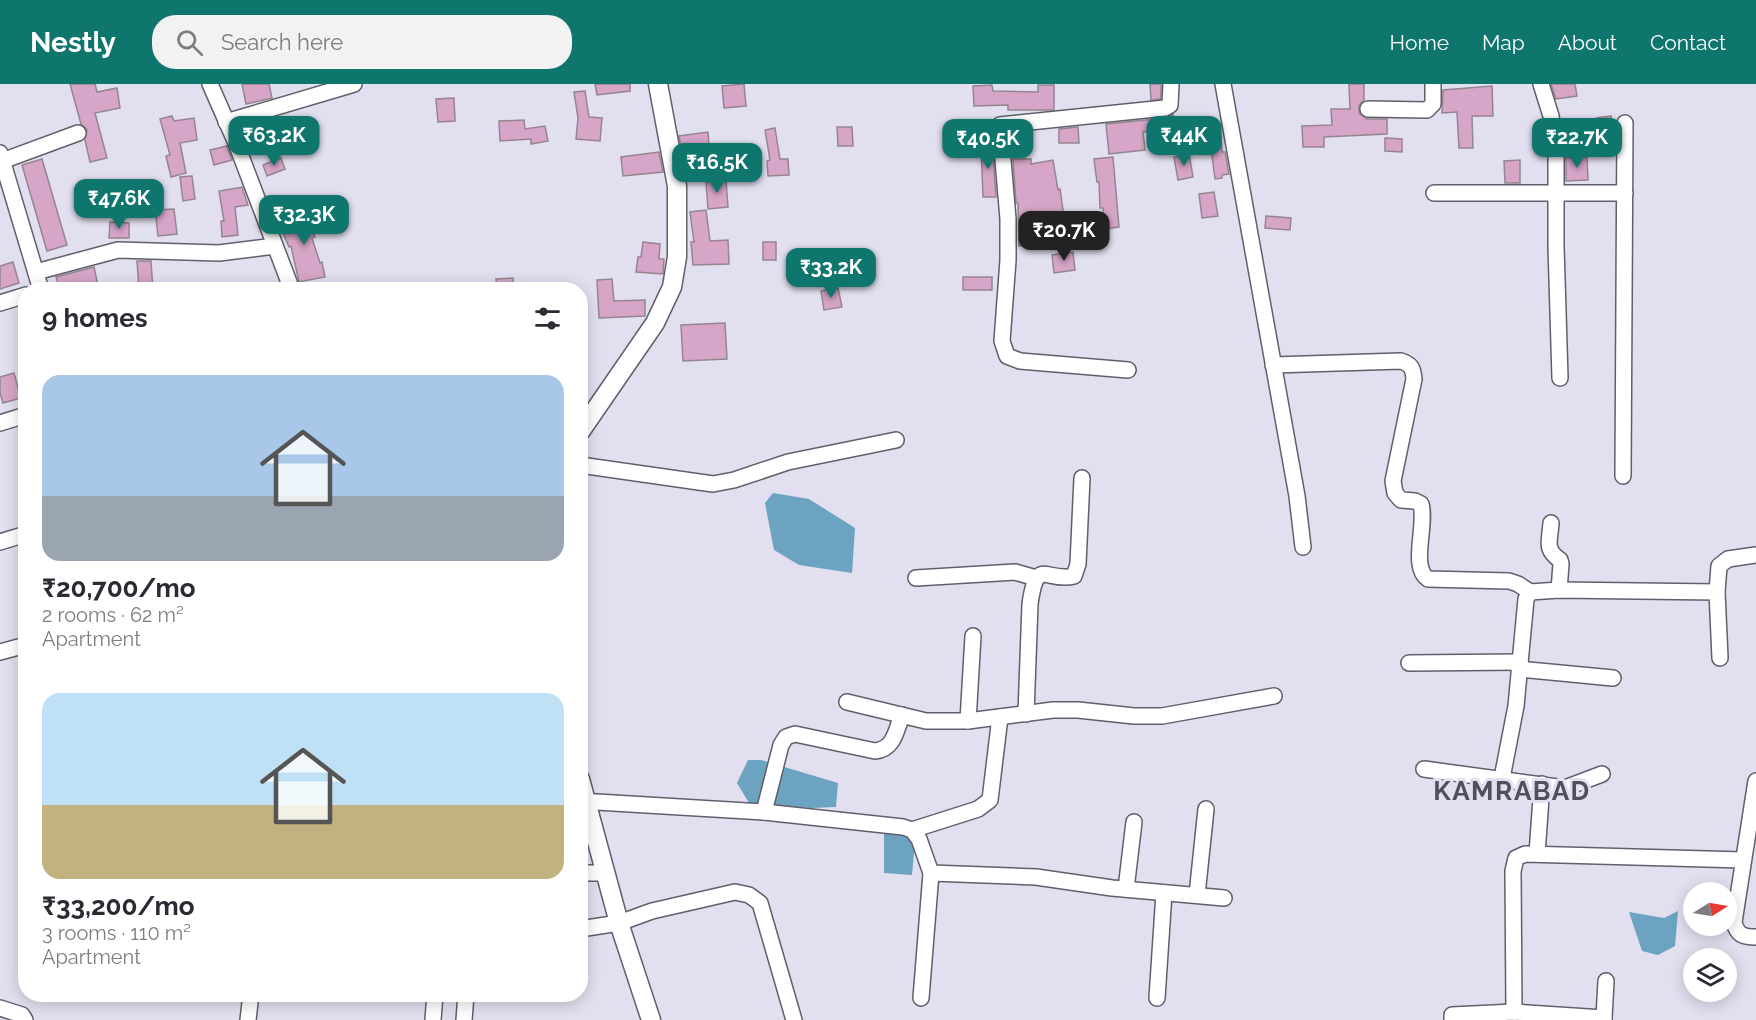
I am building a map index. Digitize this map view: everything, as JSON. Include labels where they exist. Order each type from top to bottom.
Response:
[{"type":"main road","points":[[588,420],[655,323],[672,287],[677,256],[677,186],[658,84]]},
{"type":"main road","points":[[588,817],[619,924],[651,1020]]},
{"type":"street","points":[[210,84],[289,282]]},
{"type":"street","points":[[226,122],[354,84]]},
{"type":"street","points":[[1128,370],[1020,361],[1007,356],[1002,341],[1008,260],[1008,219],[1000,125],[1166,108],[1170,105],[1171,84]]},
{"type":"street","points":[[1223,84],[1297,496],[1303,547]]},
{"type":"street","points":[[1368,109],[1427,110],[1433,104],[1433,84]]},
{"type":"street","points":[[1541,84],[1555,138],[1560,378]]},
{"type":"street","points":[[1623,476],[1625,123]]},
{"type":"street","points":[[39,282],[1,157],[78,133]]},
{"type":"street","points":[[1434,192],[1625,193]]},
{"type":"street","points":[[36,272],[118,250],[219,253],[275,246]]},
{"type":"street","points":[[0,303],[18,297]]},
{"type":"street","points":[[1273,365],[1401,361],[1408,363],[1413,370],[1414,379],[1393,481],[1395,493],[1401,500],[1421,504],[1424,514],[1419,566],[1422,574],[1428,579],[1509,581],[1530,592],[1558,590],[1717,592]]},
{"type":"street","points":[[0,423],[18,417]]},
{"type":"street","points":[[588,466],[713,484],[734,480],[788,462],[896,440]]},
{"type":"street","points":[[1026,714],[1032,586],[1036,578],[1044,574],[1051,573],[1064,578],[1074,576],[1078,564],[1082,478]]},
{"type":"street","points":[[1551,523],[1549,549],[1561,564],[1558,590]]},
{"type":"street","points":[[0,542],[18,536]]},
{"type":"street","points":[[1720,658],[1717,592],[1719,566],[1728,559],[1756,555]]},
{"type":"street","points":[[916,578],[1015,572],[1036,578]]},
{"type":"street","points":[[1502,778],[1514,722],[1526,600],[1530,592]]},
{"type":"street","points":[[968,721],[973,636]]},
{"type":"street","points":[[0,652],[18,647]]},
{"type":"street","points":[[1409,663],[1519,665],[1613,678]]},
{"type":"street","points":[[847,702],[926,721],[968,721],[1053,710],[1162,716],[1274,696]]},
{"type":"street","points":[[764,812],[781,745],[786,737],[795,734],[875,752],[884,750],[891,744],[902,715]]},
{"type":"street","points":[[912,830],[978,809],[990,800],[1000,717]]},
{"type":"street","points":[[1424,769],[1565,788],[1602,774]]},
{"type":"street","points":[[1756,781],[1734,922],[1736,932],[1743,937],[1756,938]]},
{"type":"street","points":[[1537,854],[1542,784]]},
{"type":"street","points":[[588,801],[764,812],[903,826],[912,830],[919,838],[931,873],[921,998]]},
{"type":"street","points":[[1197,895],[1206,809]]},
{"type":"street","points":[[1126,889],[1134,822]]},
{"type":"street","points":[[1514,1012],[1513,871],[1516,858],[1525,854],[1537,854],[1743,860]]},
{"type":"street","points":[[588,873],[605,873]]},
{"type":"street","points":[[931,873],[1036,877],[1126,889],[1224,898]]},
{"type":"street","points":[[588,928],[619,924],[662,908],[735,892],[749,895],[760,903],[794,1020]]},
{"type":"street","points":[[1157,998],[1164,892]]},
{"type":"street","points":[[1452,1020],[1452,1015],[1514,1012],[1604,1019],[1606,981]]},
{"type":"street","points":[[248,1020],[250,1002]]},
{"type":"street","points":[[433,1020],[434,1002]]},
{"type":"street","points":[[464,1020],[465,1002]]},
{"type":"street","points":[[0,1008],[24,1018]]},
{"type":"water","points":[[773,493],[809,499],[855,528],[852,573],[799,565],[774,550],[765,503]]},
{"type":"water","points":[[748,760],[761,760],[838,783],[836,807],[811,808],[749,803],[737,783]]},
{"type":"water","points":[[904,832],[915,842],[912,875],[884,873],[884,834]]},
{"type":"water","points":[[1678,911],[1675,946],[1658,955],[1642,951],[1629,912],[1664,918]]},
{"type":"building","points":[[70,84],[95,84],[97,92],[117,88],[120,108],[95,113],[107,158],[90,162],[85,140],[87,130],[81,124]]},
{"type":"building","points":[[242,84],[269,84],[272,98],[246,104]]},
{"type":"building","points":[[595,84],[630,84],[630,91],[597,95]]},
{"type":"building","points":[[744,84],[746,106],[724,108],[722,86]]},
{"type":"building","points":[[1150,84],[1161,84],[1161,99],[1151,100]]},
{"type":"building","points":[[1349,84],[1364,84],[1364,100],[1359,105],[1359,113],[1367,119],[1387,119],[1387,134],[1324,137],[1324,147],[1303,147],[1302,126],[1332,125],[1331,109],[1350,109]]},
{"type":"building","points":[[1551,84],[1575,84],[1577,96],[1556,99]]},
{"type":"building","points":[[992,85],[993,91],[1038,92],[1038,85],[1054,85],[1054,110],[1008,110],[1008,105],[974,106],[973,86]]},
{"type":"building","points":[[1492,86],[1493,116],[1472,116],[1473,148],[1459,148],[1457,112],[1442,113],[1443,90]]},
{"type":"building","points":[[585,91],[589,117],[602,118],[600,141],[576,139],[578,118],[574,92]]},
{"type":"building","points":[[454,98],[455,121],[438,122],[436,99]]},
{"type":"building","points":[[1173,114],[1174,131],[1143,132],[1145,150],[1109,154],[1106,124],[1166,118]]},
{"type":"building","points":[[172,116],[174,121],[194,118],[197,140],[180,143],[186,173],[171,177],[166,156],[170,155],[160,119]]},
{"type":"building","points":[[1611,116],[1614,142],[1600,144],[1597,118]]},
{"type":"building","points":[[277,117],[279,123],[263,128],[261,122]]},
{"type":"building","points":[[524,120],[525,129],[545,126],[548,141],[531,144],[531,139],[500,141],[499,121]]},
{"type":"building","points":[[1212,120],[1213,136],[1221,135],[1222,152],[1225,152],[1229,174],[1215,179],[1211,148],[1186,149],[1184,122]]},
{"type":"building","points":[[837,127],[852,127],[853,146],[838,146]]},
{"type":"building","points":[[1078,127],[1079,143],[1059,143],[1059,129]]},
{"type":"building","points":[[775,128],[780,159],[788,159],[789,175],[768,176],[767,161],[770,160],[765,130]]},
{"type":"building","points":[[708,132],[709,147],[695,148],[699,173],[686,175],[679,136]]},
{"type":"building","points":[[1385,138],[1402,139],[1402,152],[1385,151]]},
{"type":"building","points":[[981,142],[992,142],[996,197],[983,197]]},
{"type":"building","points":[[227,146],[232,160],[214,165],[210,150]]},
{"type":"building","points":[[659,152],[663,172],[623,176],[621,157]]},
{"type":"building","points":[[1189,154],[1193,177],[1178,180],[1174,157]]},
{"type":"building","points":[[1113,157],[1119,227],[1104,229],[1103,208],[1100,208],[1099,182],[1097,182],[1094,159]]},
{"type":"building","points":[[1587,157],[1588,180],[1566,181],[1566,158]]},
{"type":"building","points":[[281,158],[285,169],[267,176],[263,165]]},
{"type":"building","points":[[42,159],[67,245],[47,251],[22,165]]},
{"type":"building","points":[[1013,159],[1031,159],[1031,164],[1053,160],[1066,232],[1041,235],[1042,245],[1019,246],[1018,203],[1016,203]]},
{"type":"building","points":[[1520,160],[1520,183],[1505,183],[1504,161]]},
{"type":"building","points":[[192,176],[195,199],[183,201],[180,177]]},
{"type":"building","points":[[726,180],[728,207],[708,209],[706,182]]},
{"type":"building","points":[[242,187],[248,205],[235,207],[238,235],[222,237],[221,221],[224,221],[219,191]]},
{"type":"building","points":[[1214,192],[1218,216],[1202,218],[1199,194]]},
{"type":"building","points":[[305,202],[315,237],[312,238],[320,263],[322,262],[325,277],[299,282],[291,246],[289,247],[283,233],[296,228],[291,205]]},
{"type":"building","points":[[174,209],[177,234],[158,236],[155,210]]},
{"type":"building","points":[[706,210],[710,241],[728,240],[729,264],[693,265],[691,242],[694,242],[690,212]]},
{"type":"building","points":[[1266,216],[1291,218],[1290,230],[1265,228]]},
{"type":"building","points":[[110,222],[129,223],[129,238],[109,238]]},
{"type":"building","points":[[643,242],[660,244],[659,259],[664,259],[663,274],[636,272]]},
{"type":"building","points":[[763,242],[776,242],[776,260],[763,260]]},
{"type":"building","points":[[1073,252],[1075,270],[1054,273],[1052,255]]},
{"type":"building","points":[[137,261],[151,261],[152,282],[138,282]]},
{"type":"building","points":[[13,262],[18,283],[0,289],[0,266]]},
{"type":"building","points":[[94,267],[97,282],[58,282],[56,277]]},
{"type":"building","points":[[963,277],[992,277],[992,290],[963,290]]},
{"type":"building","points":[[513,278],[513,282],[496,282],[496,279]]},
{"type":"building","points":[[612,279],[614,301],[645,300],[645,316],[599,318],[597,280]]},
{"type":"building","points":[[838,288],[842,307],[824,310],[821,291]]},
{"type":"building","points":[[725,323],[727,359],[683,361],[681,325]]},
{"type":"building","points":[[14,373],[18,399],[3,403],[0,393],[0,377]]},
{"type":"district","name":"KAMRABAD","points":[[1512,791]]}]
